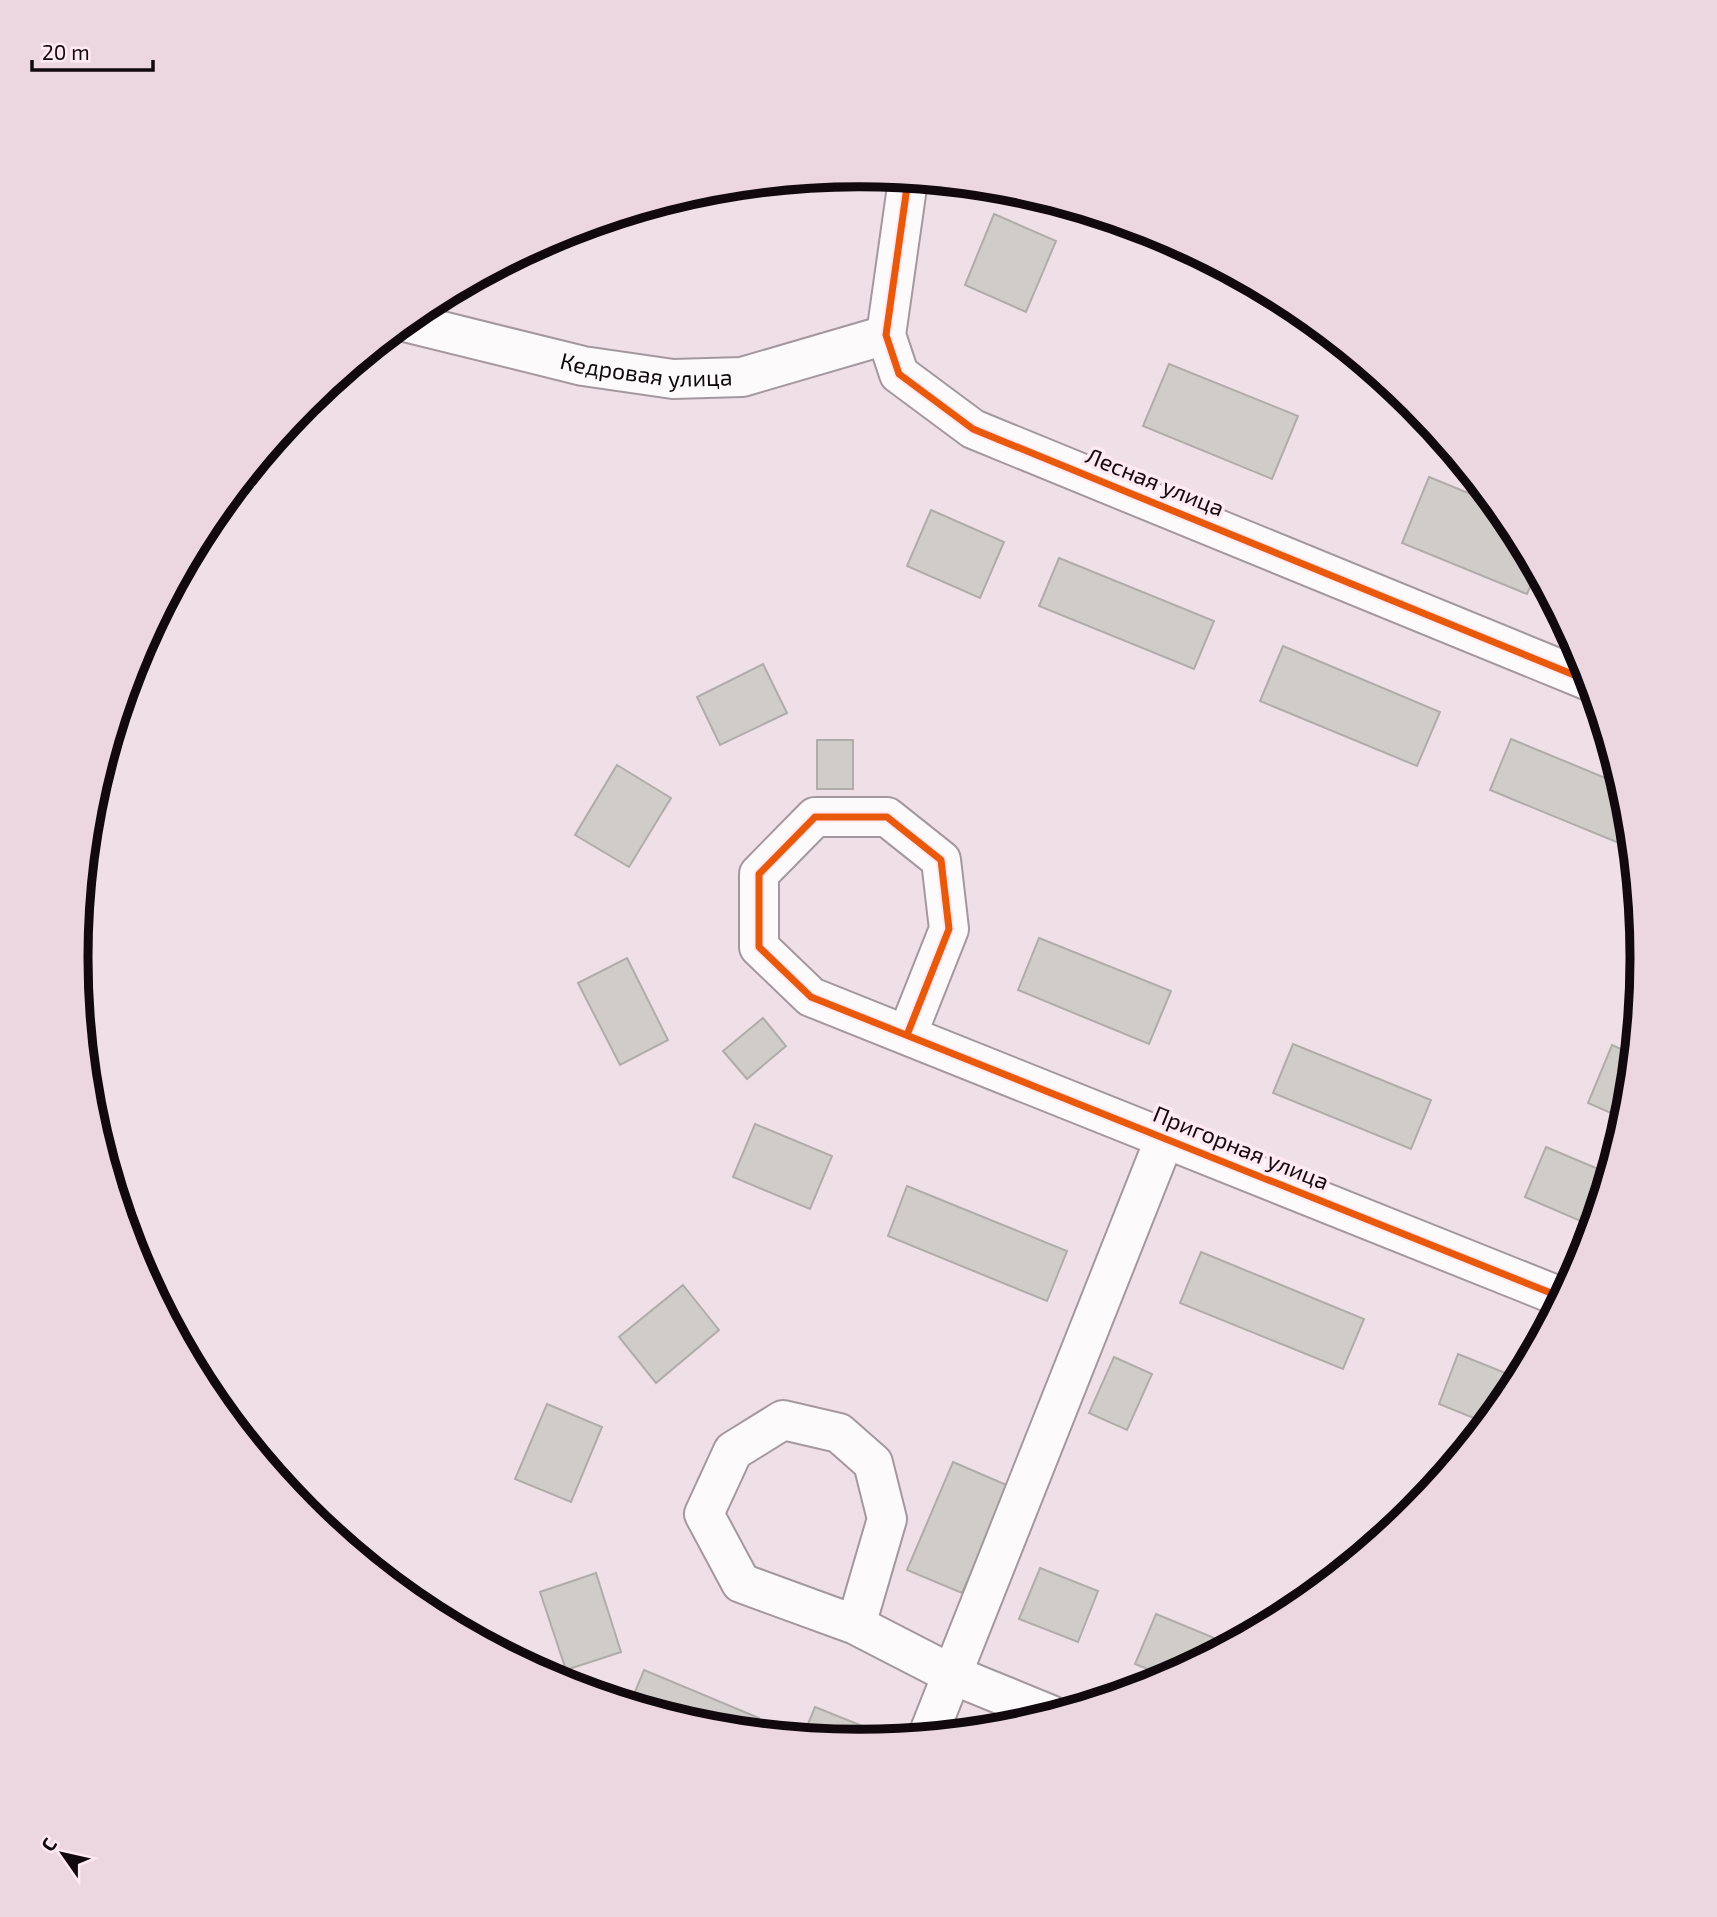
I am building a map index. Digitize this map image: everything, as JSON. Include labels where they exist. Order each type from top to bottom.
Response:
[{"type":"street","name":"Лесная улица","points":[[907,189],[886,335],[899,373],[973,429],[1576,676]]},
{"type":"street","name":"Кедровая улица","points":[[419,325],[583,366],[673,379],[742,377],[886,335]]},
{"type":"street","name":"Пригорная улица","points":[[907,1035],[949,929],[941,860],[887,817],[815,817],[759,874],[759,947],[811,997],[1553,1294]]},
{"type":"street","points":[[932,1726],[1165,1138]]},
{"type":"street","points":[[856,1625],[887,1519],[873,1463],[839,1433],[783,1420],[733,1451],[704,1514],[741,1583],[856,1625],[953,1675],[1035,1709]]},
{"type":"building","points":[[994,214],[1056,241],[1026,312],[965,285]]},
{"type":"building","points":[[1169,364],[1298,416],[1272,479],[1143,426]]},
{"type":"building","points":[[1429,477],[1475,496],[1500,530],[1532,583],[1527,594],[1402,543]]},
{"type":"building","points":[[931,510],[1004,542],[980,598],[907,566]]},
{"type":"building","points":[[1059,558],[1214,621],[1194,669],[1039,606]]},
{"type":"building","points":[[1283,646],[1440,712],[1417,766],[1260,701]]},
{"type":"building","points":[[763,664],[787,713],[720,745],[697,697]]},
{"type":"building","points":[[1511,739],[1608,779],[1621,844],[1490,790]]},
{"type":"building","points":[[817,740],[853,740],[853,789],[817,789]]},
{"type":"building","points":[[617,765],[671,798],[629,867],[575,835]]},
{"type":"building","points":[[1039,938],[1171,991],[1149,1044],[1018,990]]},
{"type":"building","points":[[627,958],[668,1040],[620,1065],[578,983]]},
{"type":"building","points":[[763,1018],[786,1046],[747,1079],[723,1051]]},
{"type":"building","points":[[1293,1044],[1431,1100],[1411,1149],[1273,1093]]},
{"type":"building","points":[[1612,1045],[1624,1050],[1614,1114],[1588,1103]]},
{"type":"building","points":[[755,1124],[832,1156],[810,1209],[733,1177]]},
{"type":"building","points":[[1546,1147],[1600,1169],[1583,1222],[1525,1197]]},
{"type":"building","points":[[907,1186],[1067,1251],[1047,1301],[888,1236]]},
{"type":"building","points":[[1201,1252],[1364,1319],[1343,1369],[1180,1303]]},
{"type":"building","points":[[683,1285],[719,1330],[656,1383],[619,1337]]},
{"type":"building","points":[[1458,1354],[1508,1374],[1476,1419],[1439,1404]]},
{"type":"building","points":[[1114,1357],[1152,1374],[1127,1430],[1089,1413]]},
{"type":"building","points":[[547,1404],[602,1427],[571,1502],[515,1479]]},
{"type":"building","points":[[953,1462],[1009,1486],[962,1593],[907,1570]]},
{"type":"building","points":[[1040,1568],[1098,1591],[1078,1642],[1019,1619]]},
{"type":"building","points":[[596,1573],[621,1652],[566,1670],[540,1592]]},
{"type":"building","points":[[1156,1614],[1219,1640],[1153,1671],[1135,1664]]},
{"type":"building","points":[[644,1670],[759,1718],[757,1723],[708,1715],[633,1696]]},
{"type":"building","points":[[815,1707],[871,1729],[858,1730],[806,1728]]},
{"type":"cycle path","points":[[907,189],[886,335],[899,374],[973,429],[1576,676]]},
{"type":"cycle path","points":[[907,1035],[949,929],[941,860],[887,817],[815,817],[759,874],[759,947],[811,997],[1553,1294]]}]
